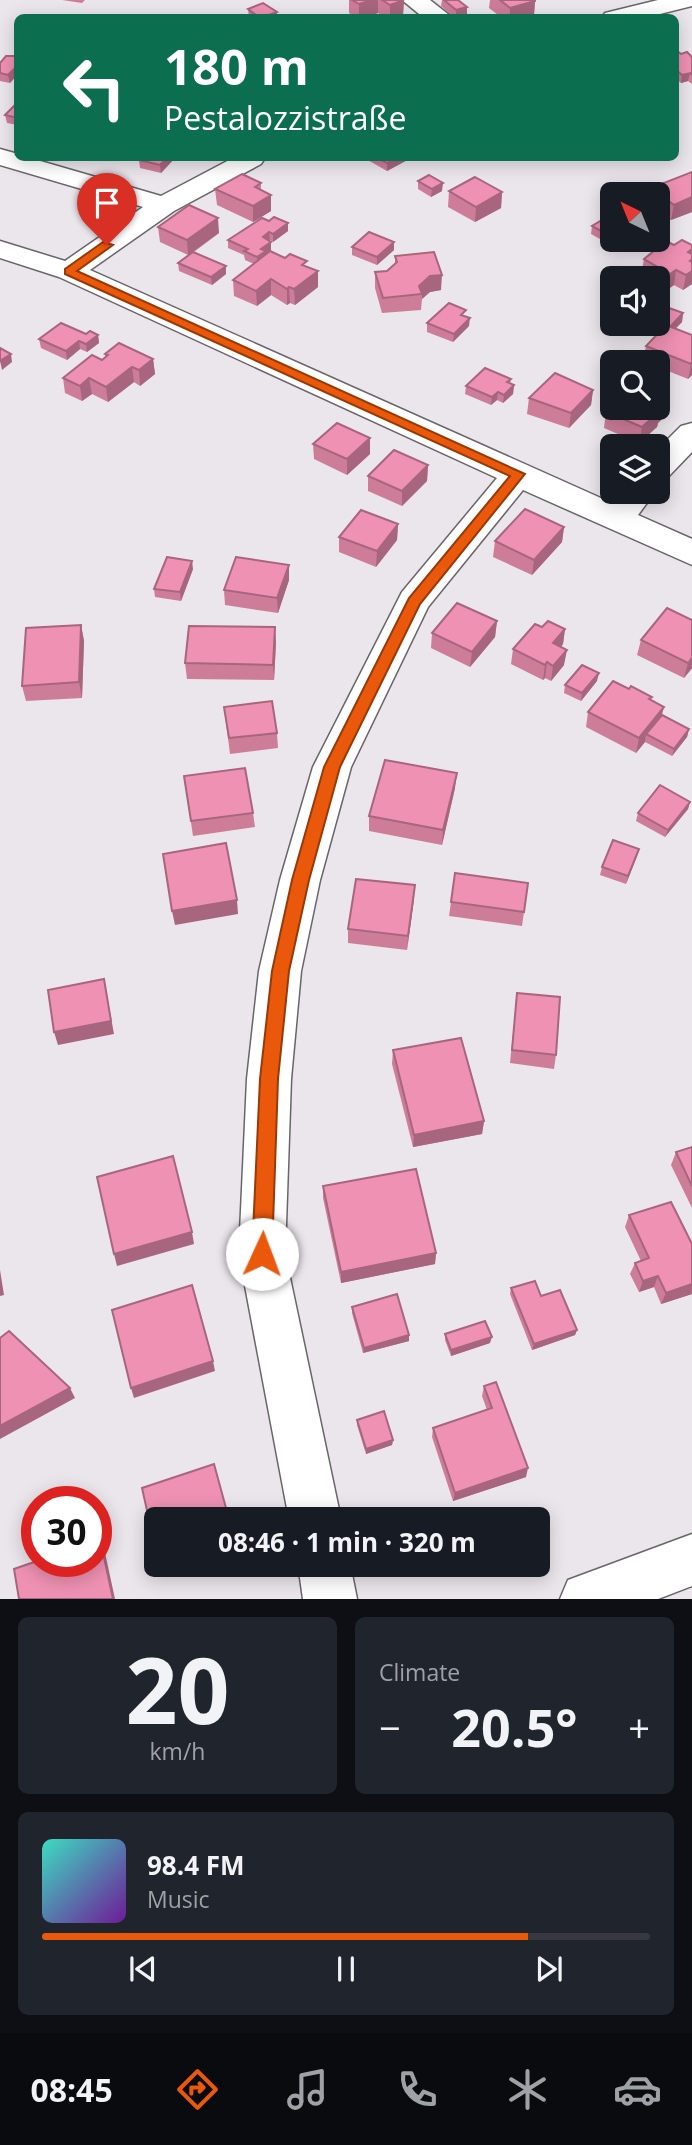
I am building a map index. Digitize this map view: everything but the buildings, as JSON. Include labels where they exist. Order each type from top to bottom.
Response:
[{"type":"street","points":[[414,0],[435,14]]},
{"type":"street","points":[[629,14],[687,0]]},
{"type":"street","points":[[0,157],[164,205]]},
{"type":"street","points":[[69,271],[164,205],[246,161]]},
{"type":"street","points":[[0,249],[69,271],[692,553]]},
{"type":"street","points":[[670,456],[692,433]]},
{"type":"street","points":[[312,1507],[262,1254],[269,1079],[280,971],[300,880],[332,767],[414,601],[518,474]]},
{"type":"street","points":[[618,518],[629,504]]},
{"type":"street","points":[[587,1599],[692,1560]]},
{"type":"street","points":[[326,1577],[330,1599]]},
{"type":"route","points":[[107,245],[69,271],[518,474],[414,601],[332,767],[300,880],[280,971],[269,1079],[262,1254]]}]
